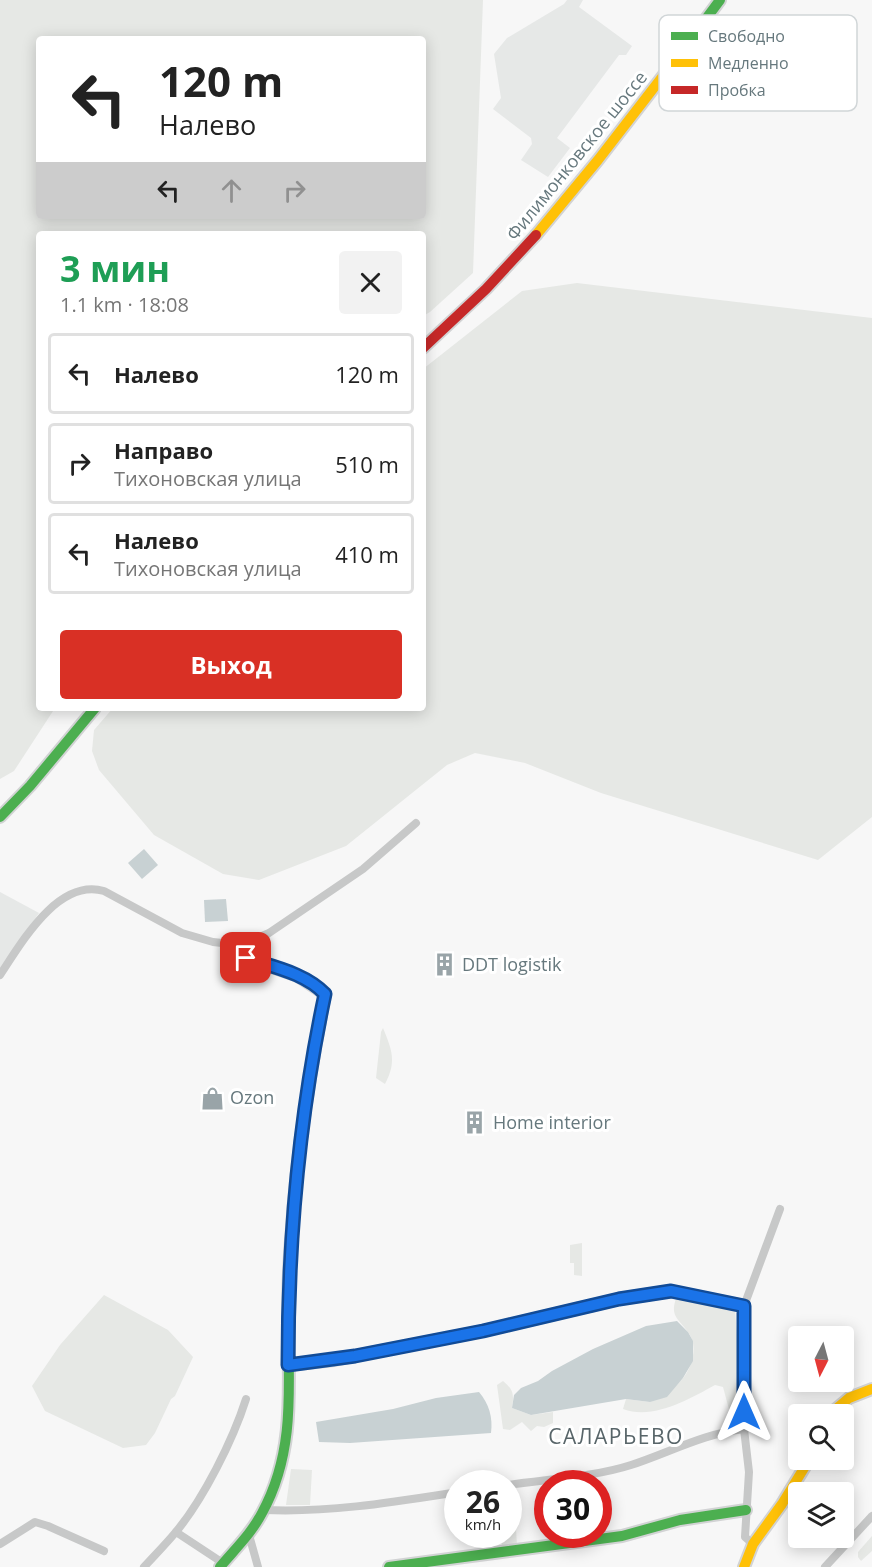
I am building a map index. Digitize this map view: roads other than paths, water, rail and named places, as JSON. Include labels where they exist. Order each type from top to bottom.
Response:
[{"type":"street","name":"Филимонковское шоссе","points":[[709,15],[720,0]]},
{"type":"street","name":"Филимонковское шоссе","points":[[426,345],[519,255],[602,155],[659,80]]},
{"type":"street","points":[[0,817],[30,786],[92,711]]},
{"type":"street","points":[[0,975],[34,927],[57,902],[77,891],[94,888],[104,891],[182,933],[213,942],[231,944],[250,941],[269,933],[363,869],[416,823]]},
{"type":"street","points":[[176,1532],[222,1565],[249,1535],[264,1510],[281,1468],[288,1439],[288,1303],[297,1167],[310,1066],[325,994],[315,984],[246,958]]},
{"type":"street","points":[[753,1544],[746,1537],[749,1472],[744,1429],[744,1306],[780,1209]]},
{"type":"street","points":[[288,1365],[345,1358],[483,1331],[619,1299],[671,1291],[744,1306]]},
{"type":"street","points":[[839,1404],[856,1394],[872,1389]]},
{"type":"street","points":[[144,1567],[176,1532],[214,1471],[240,1419],[246,1399]]},
{"type":"street","points":[[522,1483],[614,1470],[712,1437],[744,1429]]},
{"type":"street","points":[[744,1567],[753,1544],[803,1470]]},
{"type":"street","points":[[264,1510],[291,1511],[395,1502],[444,1494]]},
{"type":"street","points":[[389,1567],[622,1536],[680,1520],[746,1510]]},
{"type":"street","points":[[825,1567],[872,1516]]},
{"type":"street","points":[[0,1544],[35,1522],[104,1551]]},
{"type":"street","points":[[249,1535],[258,1567]]},
{"type":"place","name":"DDT logistik","points":[[444,965]]},
{"type":"place","name":"Ozon","points":[[212,1098]]},
{"type":"place","name":"Home interior","points":[[475,1123]]},
{"type":"district","name":"САЛАРЬЕВО","points":[[616,1437]]}]
